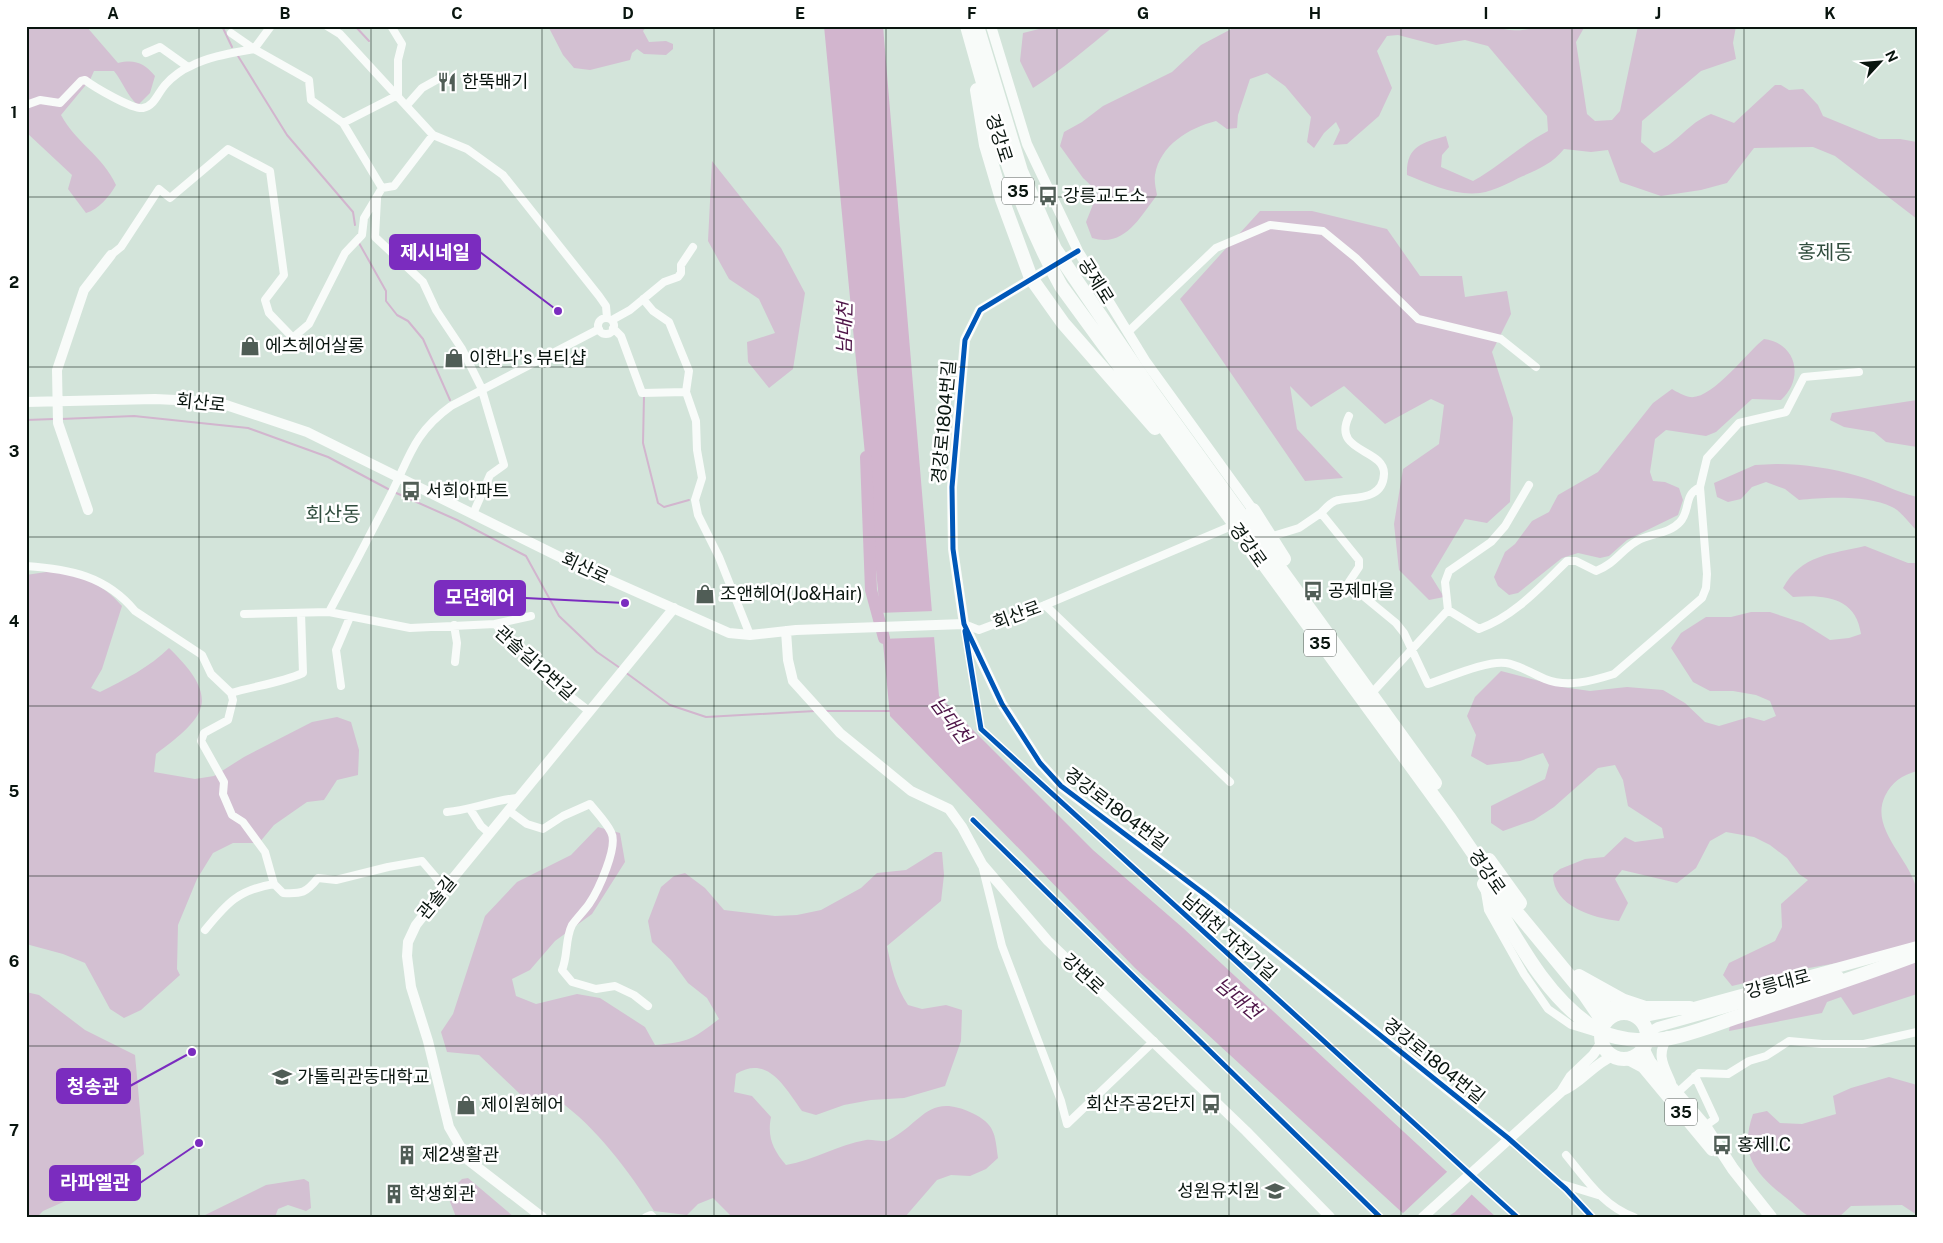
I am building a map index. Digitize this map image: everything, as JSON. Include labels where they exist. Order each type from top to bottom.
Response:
[{"type":"highway","name":"경강로","points":[[967,26],[994,126],[1028,218],[1050,252],[1073,276],[1151,390],[1523,908],[1602,1004],[1619,1013]]},
{"type":"highway","name":"경강로","points":[[977,26],[1021,171],[1061,286],[1198,477],[1450,820],[1500,892],[1585,995],[1602,1033]]},
{"type":"highway","points":[[974,50],[978,102],[986,144],[1002,200],[1031,278],[1075,337],[1198,477]]},
{"type":"highway","points":[[1253,510],[1371,694]]},
{"type":"highway","points":[[1450,820],[1483,883],[1543,979],[1569,1008],[1595,1029],[1624,1039],[1663,1039],[1697,1032],[1854,980],[1916,955]]},
{"type":"highway","points":[[1579,976],[1624,1001],[1645,1008],[1690,1008]]},
{"type":"highway","points":[[1602,1033],[1609,1018],[1619,1013],[1632,1014],[1639,1018],[1644,1024],[1646,1034],[1643,1048],[1635,1056],[1628,1058]]},
{"type":"highway","name":"35","points":[[1602,1033],[1607,1052],[1613,1056],[1628,1058]]},
{"type":"main road","name":"35","points":[[1643,1048],[1650,1062],[1705,1126],[1733,1169],[1771,1217]]},
{"type":"main road","name":"35","points":[[1628,1058],[1643,1067],[1718,1158],[1733,1169]]},
{"type":"street","points":[[26,105],[40,100],[60,103],[81,81],[85,80],[102,92],[140,109],[147,107],[159,95],[165,84],[188,68],[217,56],[254,49],[271,26]]},
{"type":"street","points":[[328,26],[340,34],[433,135],[467,150],[503,176],[606,306],[611,322],[621,336],[642,393],[686,392]]},
{"type":"street","points":[[391,26],[402,44],[398,60],[398,95]]},
{"type":"street","name":"공제로","points":[[991,26],[1027,144],[1078,251],[1146,362],[1253,510]]},
{"type":"street","points":[[231,33],[254,49],[310,80],[311,100],[343,123],[382,188]]},
{"type":"street","points":[[146,53],[160,47],[188,68]]},
{"type":"street","points":[[407,105],[422,88],[440,78]]},
{"type":"street","points":[[343,123],[398,95]]},
{"type":"street","points":[[382,188],[394,186],[433,135]]},
{"type":"street","points":[[88,510],[57,419],[57,370],[84,290],[111,255],[121,247],[159,189],[170,198],[228,149],[270,171],[284,275],[265,300],[269,313],[294,339]]},
{"type":"street","points":[[276,352],[294,339],[309,324],[319,309],[324,292],[345,253],[362,236],[364,218],[382,188]]},
{"type":"street","points":[[377,199],[375,237],[423,282],[436,310],[462,350],[482,390],[504,465],[490,475],[473,514]]},
{"type":"street","points":[[1128,332],[1216,248],[1270,225],[1323,231],[1356,258],[1418,319],[1501,339],[1536,367]]},
{"type":"street","points":[[599,329],[599,322],[611,322],[664,282],[678,277],[681,272],[680,265],[693,247]]},
{"type":"street","name":"경강로1804번길","points":[[1078,251],[980,310],[965,340],[952,487],[953,549],[964,624],[1002,704],[1040,764],[1057,782],[1207,896],[1507,1140],[1558,1183],[1592,1217]]},
{"type":"street","points":[[643,299],[653,311],[669,322],[689,371],[686,392],[696,421],[697,450],[702,478],[695,500],[698,515],[719,556],[750,635]]},
{"type":"street","points":[[599,329],[605,334],[610,332],[611,322]]},
{"type":"street","points":[[329,612],[395,487],[415,442],[431,420],[451,406],[599,329]]},
{"type":"street","points":[[1321,513],[1359,560],[1358,567],[1349,582],[1396,623],[1412,649],[1428,684],[1479,667],[1506,663],[1547,680],[1560,683],[1578,683],[1614,674],[1702,598],[1706,588],[1707,574],[1700,487],[1707,458],[1738,423],[1786,412],[1804,377],[1859,372]]},
{"type":"street","name":"회산로","points":[[26,402],[155,400],[217,402],[307,432],[576,565],[729,633],[750,635],[791,630],[954,624],[964,624],[979,630],[1045,605],[1234,525]]},
{"type":"street","points":[[1270,537],[1299,528],[1335,501],[1353,500],[1374,492],[1381,484],[1384,474],[1382,464],[1373,456],[1356,448],[1345,433],[1349,416]]},
{"type":"street","points":[[1371,694],[1448,610],[1445,582],[1449,572],[1491,542],[1505,526],[1529,486]]},
{"type":"street","points":[[1448,610],[1479,629],[1491,624],[1506,616],[1525,601],[1567,561],[1576,561],[1596,571],[1619,559],[1636,541],[1673,528],[1682,520],[1688,498],[1693,490],[1700,487]]},
{"type":"street","points":[[26,566],[55,568],[102,582],[135,611],[202,655],[212,674],[231,693],[233,700],[228,720],[204,733],[202,742],[224,782],[223,794],[232,815],[243,822],[265,852],[274,884],[283,893],[296,894],[308,891],[318,878],[336,880],[422,861],[445,888]]},
{"type":"street","points":[[1045,605],[1230,782]]},
{"type":"street","name":"관솔길","points":[[542,1217],[468,1160],[448,1127],[430,1048],[411,987],[407,956],[408,942],[416,925],[445,888],[674,608]]},
{"type":"street","name":"관솔길12번길","points":[[244,614],[329,612],[410,628],[495,624],[549,680],[589,711]]},
{"type":"street","points":[[231,693],[283,682],[303,673],[301,613]]},
{"type":"street","points":[[495,624],[531,616]]},
{"type":"street","points":[[341,686],[336,650],[350,617]]},
{"type":"street","points":[[454,625],[458,643],[455,662]]},
{"type":"street","name":"강변로","points":[[791,630],[788,660],[794,681],[840,733],[911,791],[949,809],[982,864],[1048,941],[1154,1041],[1330,1217]]},
{"type":"street","points":[[447,812],[517,798]]},
{"type":"street","points":[[508,810],[527,824],[543,828],[590,804],[613,833],[612,849],[598,887],[568,936],[566,960],[562,970],[572,982],[596,988],[615,986],[634,995],[648,1006]]},
{"type":"street","points":[[470,808],[481,826],[489,833]]},
{"type":"street","points":[[982,864],[1002,946],[1061,1101],[1066,1124],[1154,1041]]},
{"type":"street","points":[[1423,1217],[1561,1092],[1571,1076],[1593,1055],[1602,1033],[1571,1025],[1548,1009],[1524,974],[1488,910],[1483,883]]},
{"type":"street","points":[[205,930],[229,901],[261,886],[274,884]]},
{"type":"street","name":"강릉대로","points":[[1639,1018],[1690,1008],[1917,946]]},
{"type":"street","name":"강릉대로","points":[[1646,1034],[1658,1027],[1916,955]]},
{"type":"street","points":[[1682,1020],[1662,1046],[1661,1059],[1675,1091],[1699,1073],[1728,1074],[1750,1061],[1766,1056],[1789,1041],[1822,1044],[1864,1044],[1917,1032]]},
{"type":"street","points":[[1561,1092],[1576,1085],[1599,1064],[1613,1056]]},
{"type":"street","points":[[1695,1076],[1715,1119],[1705,1126]]},
{"type":"street","points":[[1566,1155],[1598,1194],[1625,1214],[1634,1217]]},
{"type":"street","points":[[1558,1183],[1598,1194]]},
{"type":"street","points":[[646,1217],[651,1215],[653,1217]]},
{"type":"shaded area","points":[[1550,25],[1585,26],[1576,42],[1587,114],[1595,121],[1612,120],[1620,111],[1638,26],[1736,26],[1733,43],[1736,59],[1701,71],[1642,121],[1641,142],[1654,153],[1669,145],[1696,122],[1711,114],[1734,123],[1775,85],[1781,85],[1789,90],[1803,89],[1818,105],[1823,116],[1879,139],[1900,139],[1917,142],[1917,219],[1835,156],[1813,147],[1754,148],[1727,183],[1701,190],[1661,196],[1620,182],[1608,150],[1591,152],[1564,149],[1550,162],[1540,168],[1486,192],[1461,193],[1433,185],[1407,175],[1409,158],[1417,147],[1446,136],[1449,147],[1442,155],[1441,167],[1473,181],[1548,131],[1547,116],[1488,46],[1465,40],[1436,45],[1398,35],[1387,36],[1377,51],[1392,88],[1379,116],[1347,144],[1333,145],[1340,130],[1336,122],[1324,133],[1314,148],[1307,142],[1311,117],[1285,86],[1267,73],[1250,79],[1238,115],[1237,128],[1227,129],[1216,121],[1196,128],[1177,139],[1169,147],[1158,164],[1155,177],[1157,195],[1138,221],[1123,235],[1114,239],[1092,238],[1086,222],[1098,192],[1083,178],[1060,146],[1064,132],[1082,122],[1103,106],[1172,72],[1201,45],[1237,26],[1495,26],[1514,30]]},
{"type":"shaded area","points":[[26,26],[86,26],[118,63],[139,63],[155,76],[150,93],[138,105],[114,71],[94,71],[90,80],[61,115],[74,134],[104,165],[116,185],[103,202],[95,209],[86,213],[68,189],[72,175],[27,133],[29,110],[26,104]]},
{"type":"shaded area","points":[[548,26],[647,26],[643,31],[649,42],[666,41],[673,44],[673,49],[666,55],[644,54],[637,49],[632,53],[630,60],[590,70],[574,68],[563,55]]},
{"type":"shaded area","points":[[1051,26],[1114,26],[1033,88],[1020,61],[1023,33]]},
{"type":"shaded area","points":[[712,161],[781,248],[805,293],[793,369],[769,388],[748,362],[747,342],[775,333],[759,299],[729,279],[708,241]]},
{"type":"shaded area","points":[[1260,211],[1312,211],[1387,229],[1420,276],[1462,276],[1465,297],[1507,291],[1511,314],[1492,352],[1513,418],[1510,502],[1487,523],[1465,519],[1431,576],[1444,597],[1429,600],[1399,570],[1394,524],[1403,469],[1439,444],[1444,405],[1431,399],[1385,424],[1344,386],[1311,407],[1290,386],[1297,429],[1343,478],[1305,481],[1180,299]]},
{"type":"shaded area","points":[[1764,339],[1784,347],[1790,354],[1793,363],[1795,372],[1793,382],[1781,400],[1752,399],[1716,432],[1706,436],[1666,430],[1655,439],[1650,472],[1653,481],[1665,482],[1679,488],[1683,500],[1678,515],[1627,540],[1609,556],[1600,558],[1578,553],[1562,558],[1518,593],[1509,595],[1498,586],[1494,577],[1505,552],[1515,544],[1532,521],[1549,512],[1558,495],[1598,472],[1653,403],[1672,389],[1690,397],[1699,396],[1708,391],[1729,374]]},
{"type":"shaded area","points":[[1917,400],[1917,447],[1886,442],[1874,432],[1844,427],[1830,420],[1832,413]]},
{"type":"shaded area","points":[[1776,464],[1838,471],[1865,478],[1917,497],[1917,531],[1899,511],[1882,503],[1846,498],[1799,500],[1785,489],[1766,482],[1752,487],[1741,499],[1728,502],[1717,497],[1714,483],[1755,465]]},
{"type":"shaded area","points":[[1865,546],[1908,563],[1917,563],[1917,771],[1902,777],[1888,791],[1882,808],[1882,820],[1913,879],[1917,891],[1917,949],[1803,969],[1732,986],[1723,975],[1729,963],[1775,941],[1782,927],[1781,904],[1808,880],[1799,874],[1787,858],[1770,845],[1754,837],[1726,832],[1710,841],[1696,868],[1677,883],[1622,870],[1615,879],[1628,903],[1619,921],[1598,917],[1576,908],[1560,895],[1555,886],[1553,875],[1560,869],[1585,859],[1604,857],[1625,837],[1635,842],[1664,838],[1662,828],[1628,806],[1623,780],[1615,765],[1598,768],[1554,807],[1534,820],[1503,831],[1491,823],[1491,806],[1545,779],[1549,765],[1543,753],[1520,761],[1487,765],[1471,756],[1476,735],[1467,716],[1475,697],[1501,671],[1562,687],[1590,691],[1627,687],[1663,690],[1685,703],[1705,722],[1719,726],[1749,717],[1764,721],[1776,716],[1770,701],[1756,695],[1733,691],[1710,691],[1693,682],[1671,648],[1681,633],[1706,617],[1731,617],[1751,612],[1770,612],[1803,623],[1830,640],[1849,638],[1861,634],[1853,612],[1837,600],[1816,596],[1793,597],[1783,588],[1790,577],[1808,562],[1829,554]]},
{"type":"shaded area","points":[[53,571],[82,578],[99,586],[122,606],[102,669],[91,688],[100,692],[145,667],[169,648],[181,660],[198,684],[202,701],[197,716],[181,734],[156,754],[154,772],[195,779],[214,776],[244,757],[312,722],[337,717],[351,722],[359,750],[358,775],[337,780],[324,800],[307,802],[274,825],[259,843],[233,843],[213,853],[197,879],[178,925],[177,969],[180,975],[141,1010],[124,1018],[110,1009],[85,963],[63,954],[26,944],[26,575]]},
{"type":"shaded area","points":[[598,827],[620,833],[625,862],[592,914],[555,941],[530,970],[512,979],[516,996],[536,1004],[577,994],[600,998],[645,1027],[655,1045],[683,1041],[703,1031],[719,1019],[707,998],[688,983],[671,960],[652,942],[648,921],[661,887],[674,876],[685,873],[705,888],[724,910],[775,916],[797,915],[821,910],[861,888],[877,873],[906,870],[935,852],[942,852],[944,875],[941,901],[887,946],[894,977],[908,1005],[922,1009],[946,1005],[962,1010],[961,1041],[945,1086],[904,1098],[871,1100],[844,1105],[816,1115],[802,1111],[775,1076],[757,1068],[747,1069],[736,1074],[734,1092],[752,1096],[771,1117],[770,1131],[772,1143],[786,1165],[856,1142],[889,1140],[926,1112],[945,1106],[957,1107],[985,1121],[995,1136],[998,1158],[986,1169],[970,1176],[951,1175],[937,1180],[905,1217],[732,1217],[713,1198],[698,1204],[687,1215],[654,1211],[611,1151],[586,1123],[558,1100],[537,1105],[521,1095],[479,1055],[447,1052],[441,1032],[453,1014],[485,916],[517,882],[571,855]]},
{"type":"shaded area","points":[[1917,962],[1917,994],[1853,1015],[1841,997],[1827,1002],[1822,1013],[1729,1031],[1730,1025],[1818,990]]},
{"type":"shaded area","points":[[26,992],[39,995],[85,1030],[135,1055],[144,1154],[106,1183],[43,1211],[37,1217],[26,1217]]},
{"type":"shaded area","points":[[1889,1077],[1917,1085],[1917,1215],[1902,1205],[1851,1206],[1839,1217],[1812,1217],[1806,1215],[1768,1182],[1754,1164],[1749,1154],[1748,1142],[1753,1114],[1767,1111],[1780,1123],[1802,1124],[1836,1114],[1833,1096],[1851,1088]]},
{"type":"shaded area","points":[[468,1178],[514,1217],[456,1217],[447,1194],[462,1179]]},
{"type":"shaded area","points":[[304,1179],[309,1182],[311,1208],[306,1211],[288,1205],[278,1209],[275,1217],[201,1217],[266,1185]]},
{"type":"water","points":[[824,26],[883,26],[939,696],[1093,850],[1183,928],[1496,1217],[1407,1217],[1135,968],[890,716]]},
{"type":"pier","points":[[935,611],[937,637],[880,639],[877,613]]},
{"type":"pier","points":[[1449,1170],[1474,1192],[1455,1212],[1447,1217],[1404,1217],[1401,1215]]},
{"type":"waterway","points":[[222,26],[232,47]]},
{"type":"waterway","points":[[355,26],[369,41]]},
{"type":"waterway","points":[[238,56],[287,135],[353,212],[355,225]]},
{"type":"waterway","points":[[359,243],[386,291],[386,301],[397,315],[408,321],[423,339],[450,400]]},
{"type":"waterway","points":[[644,396],[643,443],[658,503],[664,507],[689,500]]},
{"type":"waterway","points":[[61,419],[134,416],[248,428],[328,457],[390,490]]},
{"type":"waterway","points":[[26,420],[54,419]]},
{"type":"waterway","name":"남대천","points":[[866,457],[871,590],[884,638]]},
{"type":"waterway","points":[[394,492],[457,520],[526,556],[559,616],[597,652],[620,668]]},
{"type":"waterway","points":[[625,672],[670,705],[706,717],[815,711]]},
{"type":"waterway","points":[[825,711],[890,711]]},
{"type":"cycle path","name":"남대천 자전거길","points":[[1078,251],[980,310],[965,340],[952,487],[953,549],[964,624],[1002,704],[1040,763],[1061,786],[1207,896],[1508,1138],[1566,1189],[1592,1217]]},
{"type":"cycle path","name":"남대천 자전거길","points":[[965,631],[981,729],[1517,1217]]},
{"type":"cycle path","points":[[973,820],[1380,1217]]},
{"type":"place","name":"한뚝배기","points":[[447,82]]},
{"type":"place","name":"강릉교도소","points":[[1048,196]]},
{"type":"place","name":"제시네일","points":[[558,311]]},
{"type":"place","name":"에츠헤어살롱","points":[[250,346]]},
{"type":"place","name":"이한나's 뷰티샵","points":[[454,358]]},
{"type":"place","name":"서희아파트","points":[[411,491]]},
{"type":"place","name":"공제마을","points":[[1313,591]]},
{"type":"place","name":"조앤헤어(Jo&Hair)","points":[[705,594]]},
{"type":"place","name":"모던헤어","points":[[625,603]]},
{"type":"place","name":"청송관","points":[[192,1052]]},
{"type":"place","name":"가톨릭관동대학교","points":[[282,1077]]},
{"type":"place","name":"회산주공2단지","points":[[1211,1104]]},
{"type":"place","name":"제이원헤어","points":[[466,1105]]},
{"type":"place","name":"라파엘관","points":[[199,1143]]},
{"type":"place","name":"홍제I.C","points":[[1722,1145]]},
{"type":"place","name":"제2생활관","points":[[407,1155]]},
{"type":"place","name":"성원유치원","points":[[1275,1191]]},
{"type":"place","name":"학생회관","points":[[394,1194]]},
{"type":"district","name":"홍제동","points":[[1825,252]]},
{"type":"district","name":"회산동","points":[[333,514]]}]
